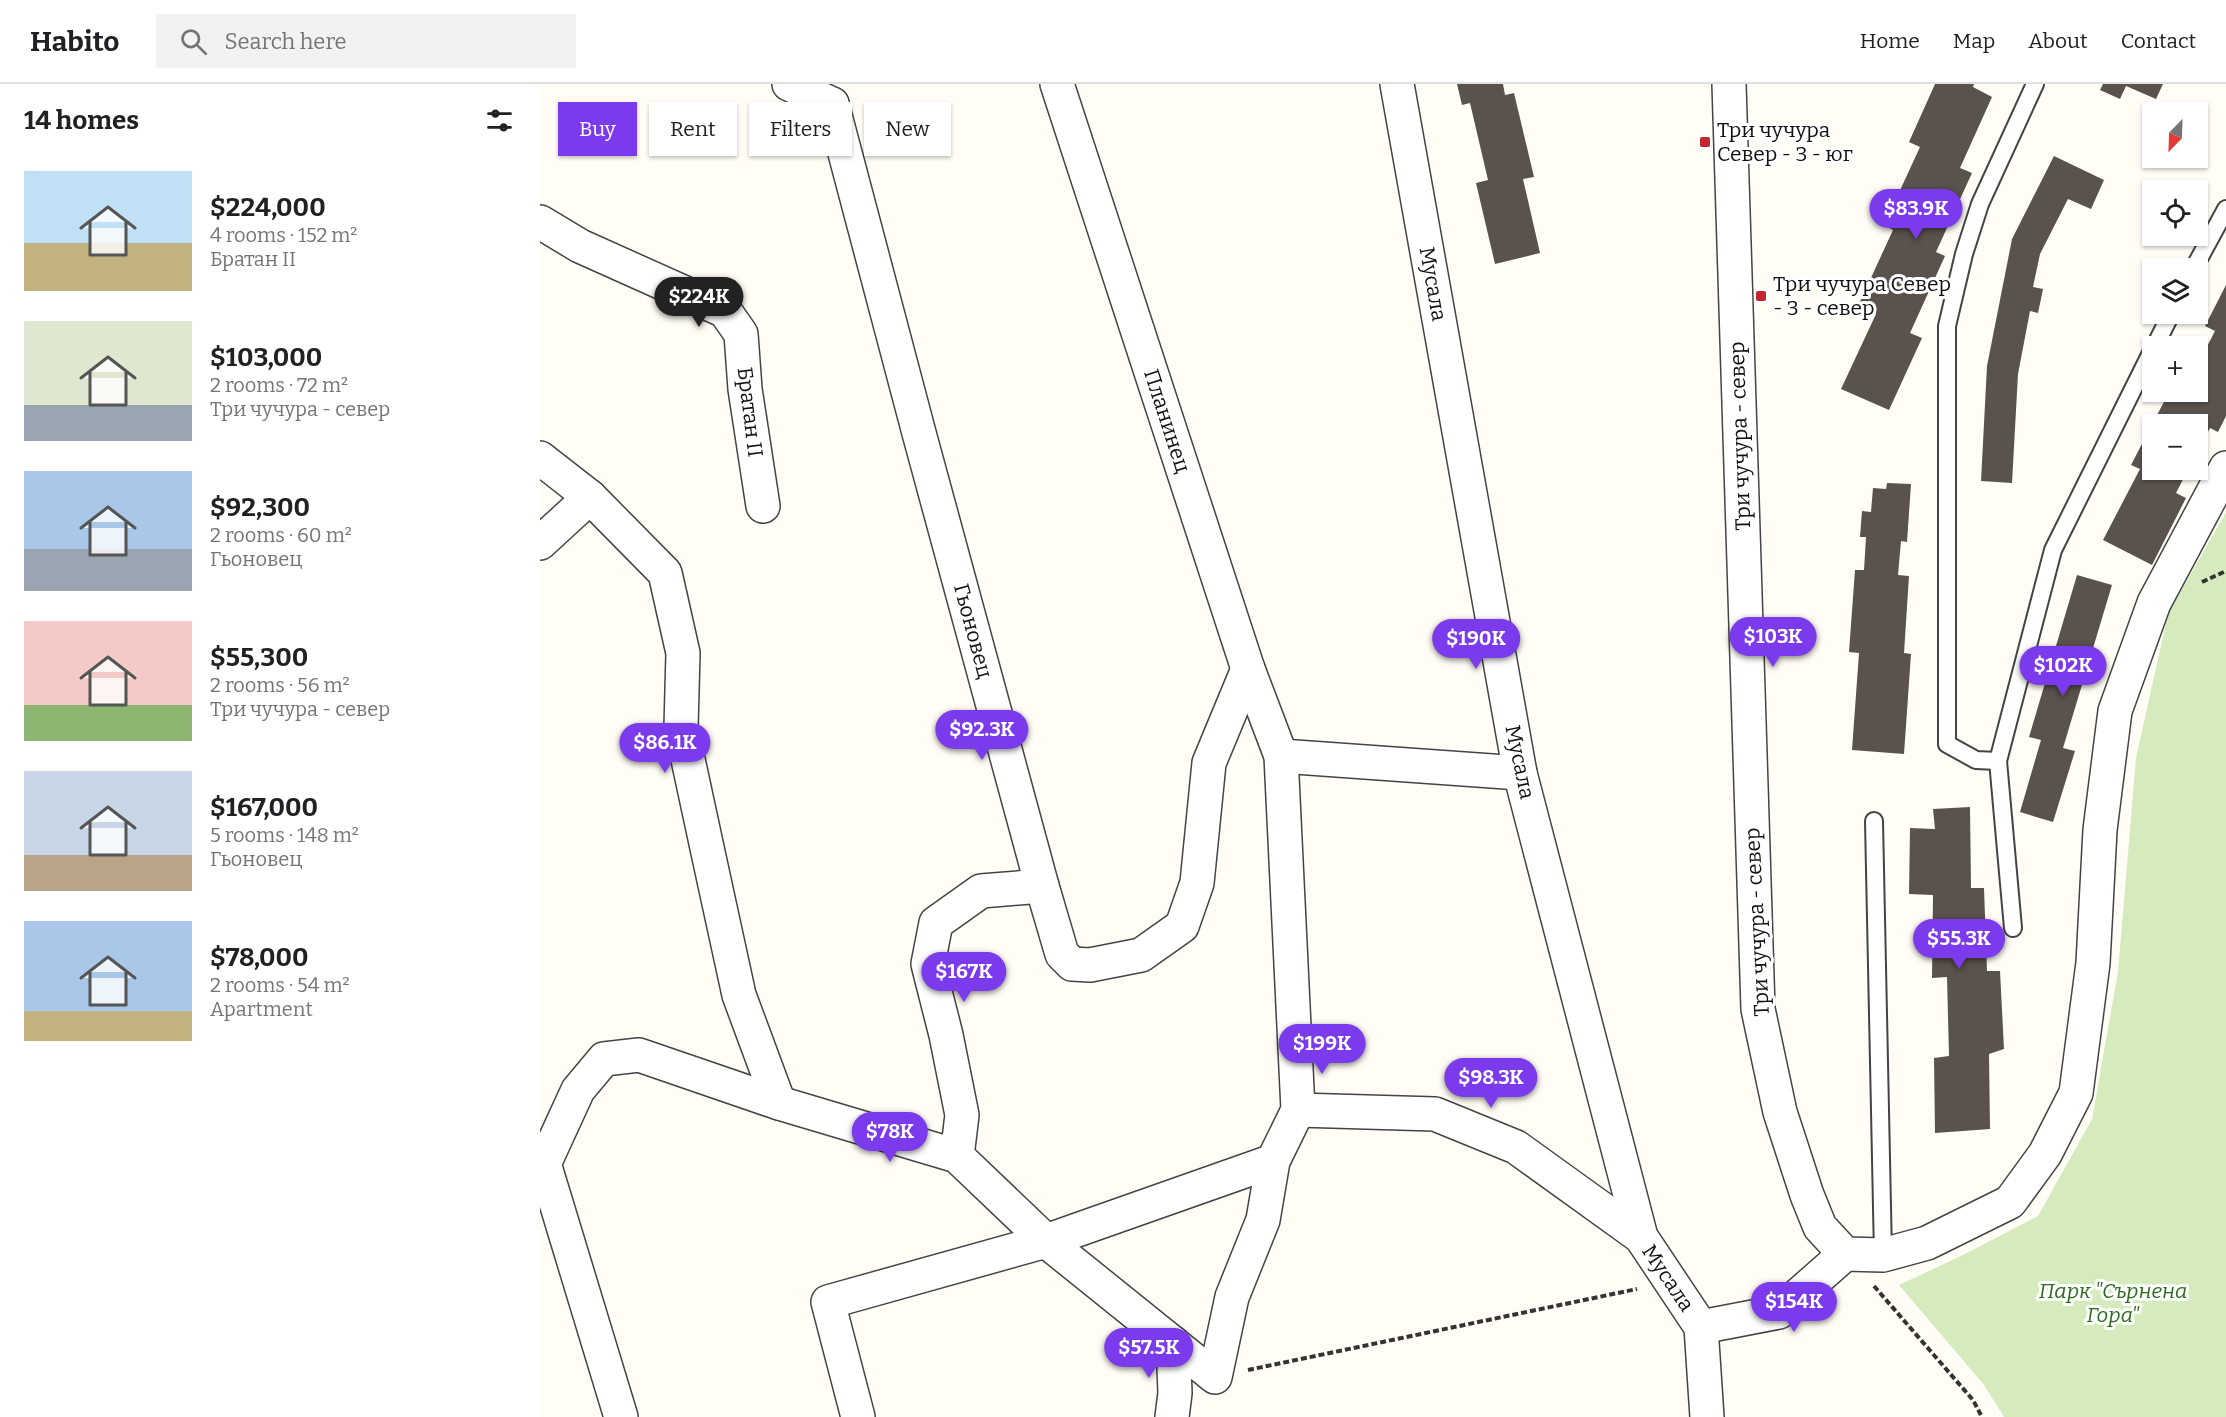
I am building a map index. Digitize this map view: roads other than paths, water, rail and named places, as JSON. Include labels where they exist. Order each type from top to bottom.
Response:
[{"type":"street","name":"Гьоновец","points":[[789,84],[841,94],[919,434],[1042,886],[1062,954],[1072,964],[1090,965],[1141,955],[1182,926],[1197,883],[1209,763],[1248,669]]},
{"type":"street","name":"Планинец","points":[[1057,84],[1248,669],[1281,756],[1298,1110]]},
{"type":"street","name":"Мусала","points":[[1397,84],[1520,773],[1641,1237],[1701,1327],[1707,1417]]},
{"type":"street","name":"Три чучура - север","points":[[1729,84],[1758,1009],[1780,1112],[1807,1195],[1820,1227],[1845,1254]]},
{"type":"street","name":"Братан ІІ","points":[[540,222],[580,246],[725,311],[741,334],[745,389],[763,506]]},
{"type":"street","points":[[540,458],[590,497],[665,573],[683,653],[681,727],[711,869],[739,995],[779,1103]]},
{"type":"street","points":[[1701,1327],[1779,1312],[1845,1254],[1883,1255],[1927,1243],[2010,1202],[2044,1154],[2076,1093],[2093,963],[2100,830],[2115,711],[2154,603],[2226,468]]},
{"type":"street","points":[[540,543],[590,497]]},
{"type":"street","points":[[1281,756],[1520,773]]},
{"type":"street","points":[[957,1156],[962,1115],[946,1035],[928,964],[936,923],[981,891],[1042,886]]},
{"type":"street","points":[[621,1417],[542,1157],[578,1090],[604,1059],[639,1056],[779,1103],[957,1156],[1046,1241],[1215,1377],[1232,1297],[1263,1220],[1273,1161],[1298,1110],[1435,1114],[1516,1147],[1641,1237]]},
{"type":"street","points":[[858,1417],[828,1302],[1046,1241],[1273,1161]]},
{"type":"street","points":[[1172,1417],[1175,1393],[1173,1343]]},
{"type":"lane","points":[[1998,761],[1976,760],[1947,744],[1947,326],[1964,254],[1980,204],[2035,84]]},
{"type":"lane","points":[[2199,258],[2226,209]]},
{"type":"lane","points":[[2013,928],[1998,761],[2053,550],[2142,371]]},
{"type":"lane","points":[[1874,821],[1883,1255]]},
{"type":"place","name":"Три чучура Север - 3 - юг","points":[[1705,142]]},
{"type":"place","name":"Три чучура Север - 3 - север","points":[[1761,296]]},
{"type":"park label","name":"Парк \"Сърнена Гора\"","points":[[2113,1303]]}]
